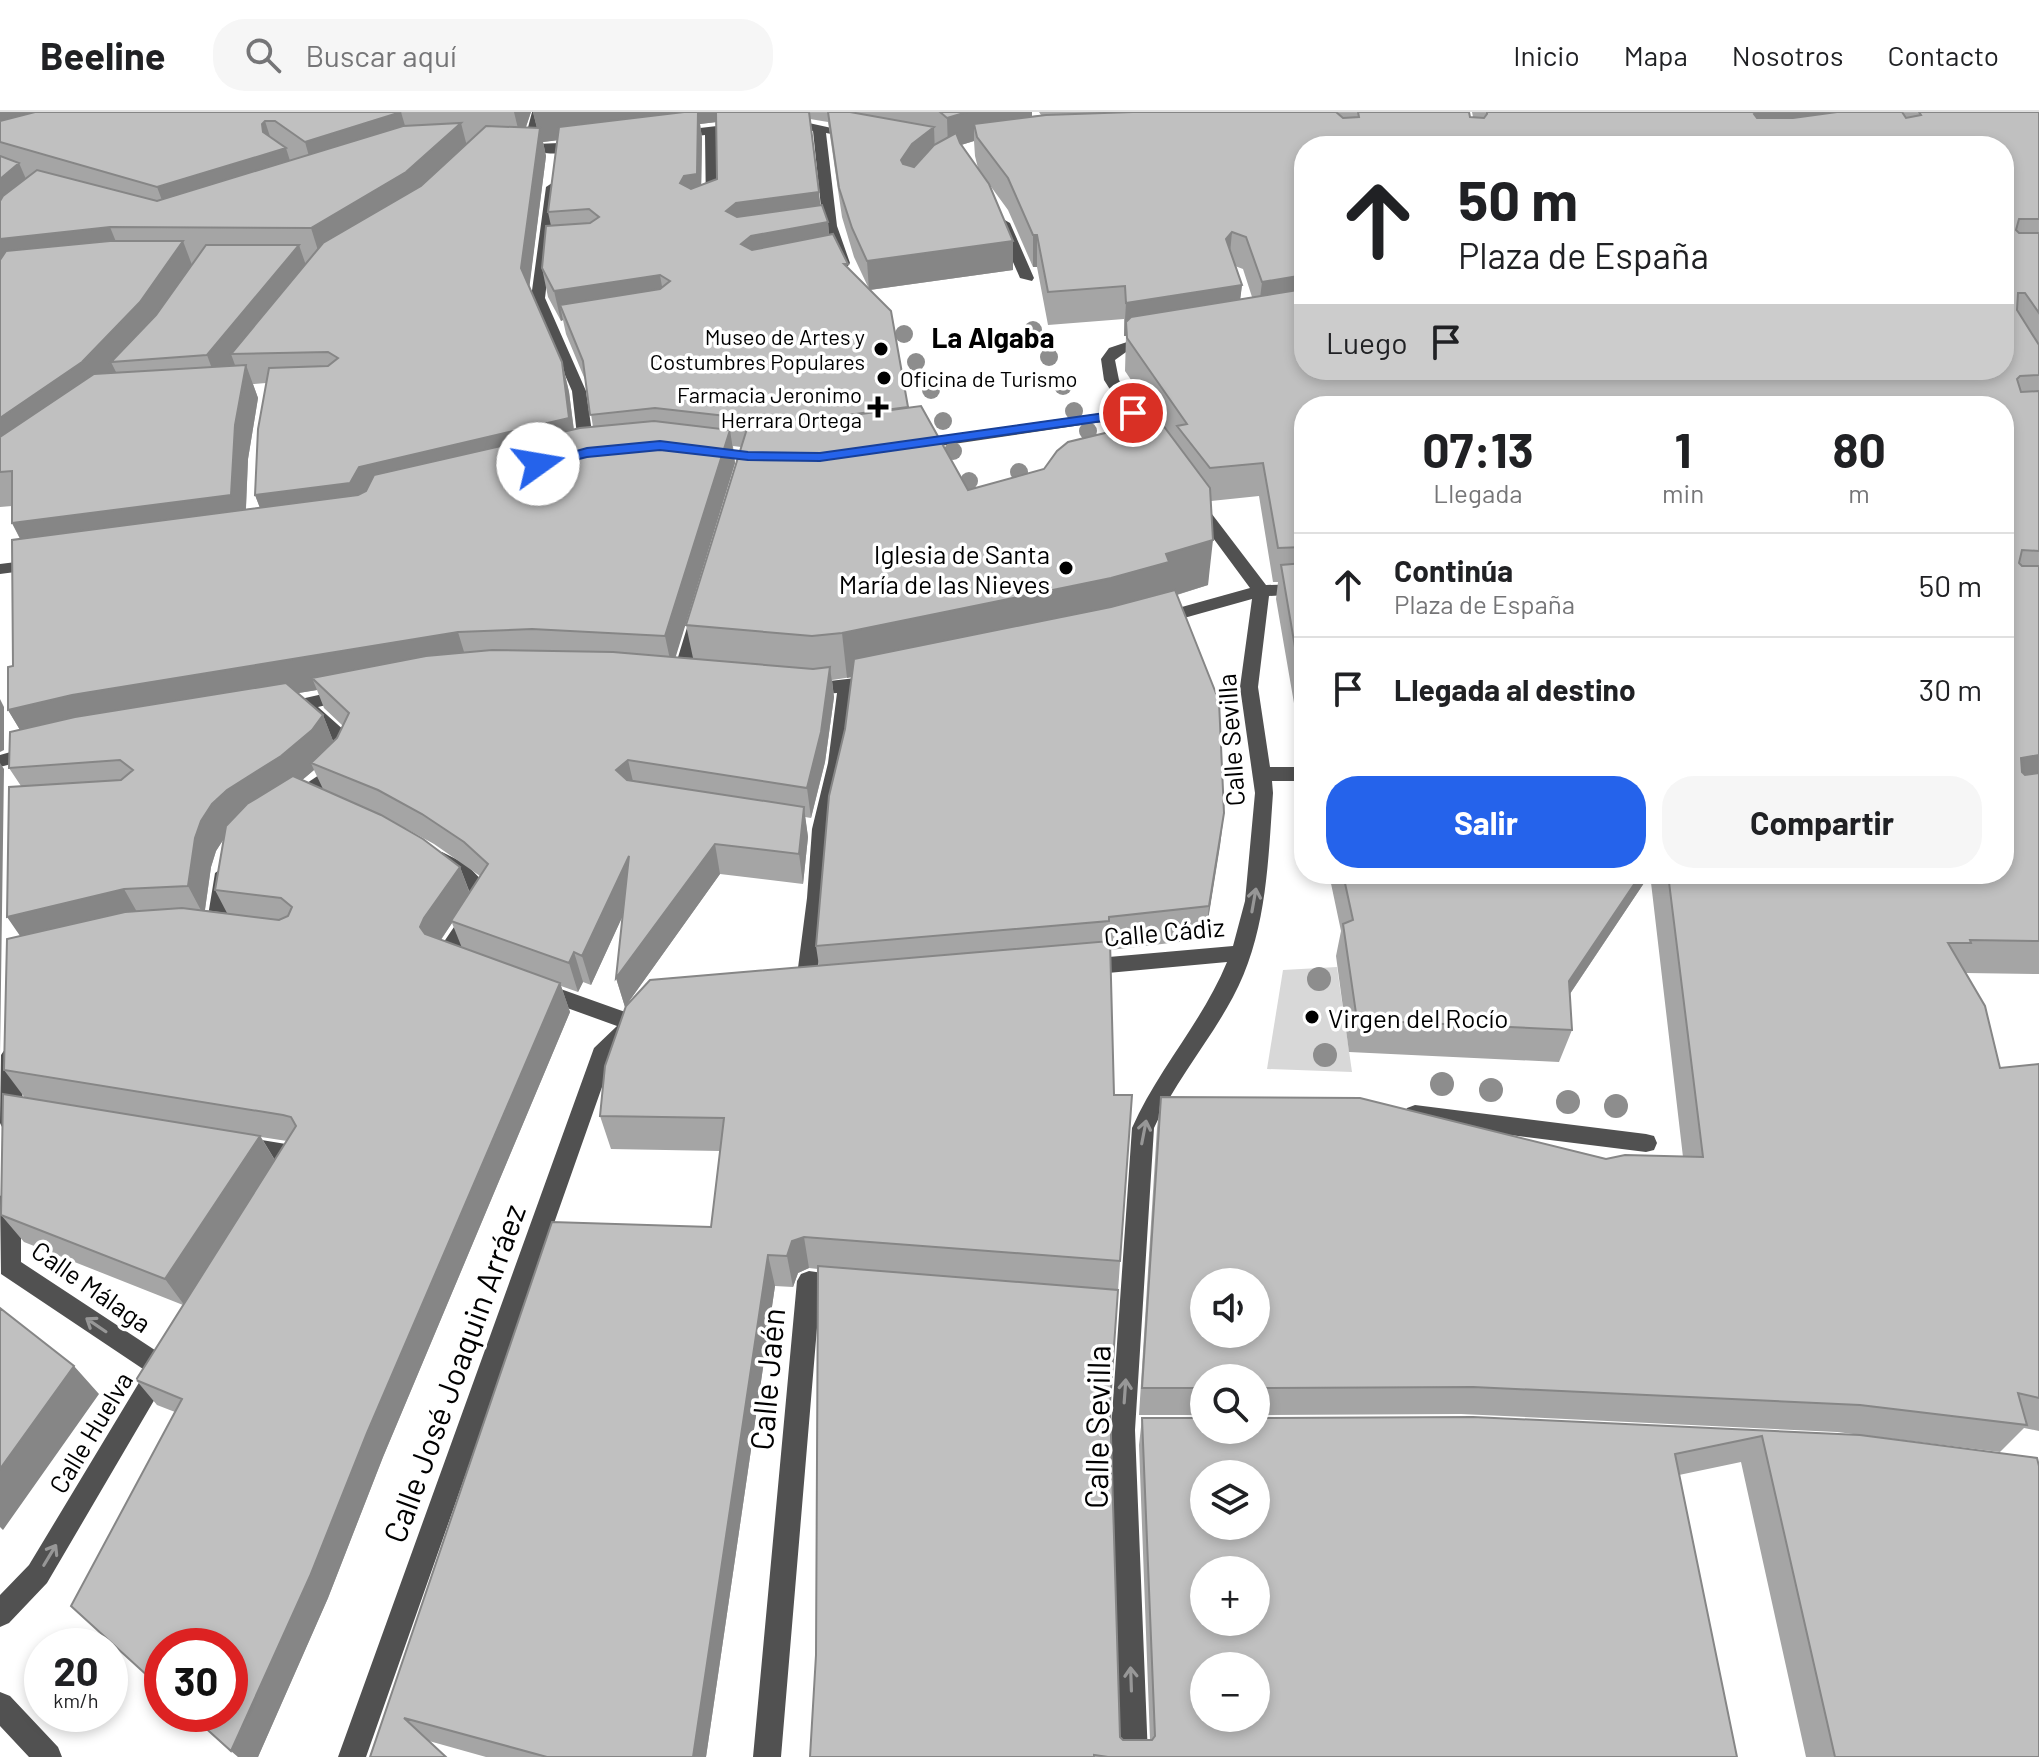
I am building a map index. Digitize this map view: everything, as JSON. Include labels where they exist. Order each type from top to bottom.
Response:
[{"type":"street","points":[[529,146],[538,112]]},
{"type":"street","points":[[742,112],[757,125]]},
{"type":"street","points":[[656,137],[785,121],[864,136]]},
{"type":"street","points":[[819,128],[832,258],[847,272]]},
{"type":"street","points":[[694,211],[711,208],[711,130]]},
{"type":"street","points":[[555,163],[600,144]]},
{"type":"street","points":[[503,146],[529,146],[555,163]]},
{"type":"street","points":[[555,163],[551,248],[538,298],[561,328],[579,391],[588,453]]},
{"type":"street","points":[[998,211],[1027,278]]},
{"type":"street","points":[[815,228],[830,226]]},
{"type":"street","points":[[1149,437],[1109,376],[1107,360],[1110,352],[1124,343],[1162,336]]},
{"type":"street","points":[[903,446],[1133,413]]},
{"type":"street","points":[[1182,485],[1261,591]]},
{"type":"street","points":[[11,573],[61,561]]},
{"type":"street","points":[[1139,624],[1261,591],[1294,589]]},
{"type":"street","name":"Calle Sevilla","points":[[1134,1757],[1123,1430],[1123,1305],[1143,1128],[1155,1101],[1225,993],[1241,953],[1255,901],[1264,793],[1249,687],[1261,591]]},
{"type":"street","points":[[682,677],[704,603]]},
{"type":"street","points":[[788,688],[847,687],[891,678]]},
{"type":"street","points":[[805,991],[813,828],[837,763],[847,687]]},
{"type":"street","points":[[264,711],[359,692]]},
{"type":"street","points":[[282,806],[307,796],[342,764],[349,744],[306,705]]},
{"type":"street","points":[[16,782],[11,752],[47,749]]},
{"type":"street","points":[[1262,774],[1294,774]]},
{"type":"street","points":[[307,796],[330,805]]},
{"type":"street","points":[[418,845],[459,869],[486,895],[445,955],[474,965]]},
{"type":"street","points":[[216,928],[228,852]]},
{"type":"street","name":"Calle Cádiz","points":[[1069,968],[1241,953]]},
{"type":"street","points":[[518,981],[635,1024]]},
{"type":"street","name":"Calle José Joaquin Arráez","points":[[352,1757],[605,1048],[635,1024],[651,1003]]},
{"type":"street","points":[[11,1140],[13,1034]]},
{"type":"street","points":[[1155,1101],[1186,1103]]},
{"type":"street","points":[[11,1108],[41,1112]]},
{"type":"street","points":[[1391,1112],[1646,1143]]},
{"type":"street","points":[[222,1142],[298,1155],[281,1182]]},
{"type":"street","name":"Calle Málaga","points":[[10,1172],[9,1267],[165,1362]]},
{"type":"street","name":"Calle Jaén","points":[[767,1757],[809,1281],[870,1286]]},
{"type":"street","name":"Calle Huelva","points":[[0,1614],[38,1574],[165,1362]]},
{"type":"street","points":[[1123,1430],[1150,1430]]},
{"type":"street","points":[[0,1706],[48,1757]]},
{"type":"shaded area","points":[[1337,967],[1352,1072],[1267,1069],[1283,970]]},
{"type":"building","points":[[35,112],[401,112],[305,142],[275,121],[265,121],[262,124],[263,132],[286,148],[157,187],[0,142],[0,121]]},
{"type":"building","points":[[698,112],[697,174],[684,176],[680,183],[691,189],[717,179],[716,112],[809,112],[819,192],[736,203],[726,211],[737,217],[822,205],[828,222],[751,236],[741,244],[752,250],[833,234],[848,264],[844,264],[891,311],[908,407],[817,419],[744,418],[655,408],[590,415],[583,361],[560,305],[660,289],[670,281],[660,275],[554,291],[542,268],[546,226],[590,223],[599,217],[589,209],[548,212],[559,127]]},
{"type":"building","points":[[828,112],[850,112],[934,127],[912,144],[901,160],[903,164],[914,167],[934,145],[956,133],[989,184],[1013,241],[867,261],[839,188]]},
{"type":"building","points":[[940,112],[967,112],[947,118]]},
{"type":"building","points":[[1133,112],[1336,112],[1343,118],[1359,117],[1358,112],[1469,112],[1470,117],[1484,118],[1487,112],[1757,112],[1754,114],[1757,118],[1793,118],[1837,112],[1902,112],[1906,118],[1921,115],[1919,112],[2039,112],[2039,219],[2019,219],[2016,230],[2019,233],[2039,233],[2039,313],[2025,293],[2018,293],[2017,310],[2039,345],[2039,375],[2020,376],[2017,379],[2021,392],[2039,391],[2039,551],[2022,550],[2019,563],[2022,566],[2039,566],[2039,755],[2021,758],[2025,775],[2039,773],[2039,941],[1970,940],[1971,943],[1948,943],[1985,1006],[2000,1068],[2039,1064],[2039,1398],[2018,1393],[2027,1425],[1860,1405],[1473,1387],[1270,1388],[1270,1364],[1190,1364],[1190,1388],[1142,1388],[1161,1097],[1360,1098],[1606,1159],[1625,1155],[1703,1157],[1669,884],[2014,884],[2014,396],[1294,396],[1294,547],[1278,548],[1263,463],[1210,468],[1177,426],[1187,424],[1127,338],[1126,322],[1131,317],[1294,291],[1294,380],[2014,380],[2014,136],[1294,136],[1294,277],[1262,282],[1246,237],[1232,232],[1226,239],[1242,285],[1126,303],[1125,286],[1048,292],[1037,235],[1033,235],[1008,178],[977,137],[974,124],[1046,115]]},
{"type":"building","points":[[461,123],[406,172],[311,228],[110,227],[0,239],[0,201],[37,170],[157,201],[403,126]]},
{"type":"building","points":[[486,126],[540,128],[521,268],[562,362],[569,418],[359,467],[350,483],[255,495],[258,429],[269,368],[328,366],[338,358],[328,352],[231,354],[323,243],[421,186]]},
{"type":"building","points":[[0,156],[19,163],[0,179]]},
{"type":"building","points":[[110,241],[183,241],[140,302],[82,362],[0,418],[0,260],[6,251]]},
{"type":"building","points":[[206,245],[299,245],[207,355],[111,362],[156,315]]},
{"type":"building","points":[[246,365],[235,425],[231,495],[12,523],[12,471],[0,472],[0,437],[94,374]]},
{"type":"building","points":[[921,406],[968,490],[1044,469],[1068,442],[1159,420],[1210,488],[1213,540],[1166,554],[1169,562],[1111,578],[842,633],[812,636],[686,625],[750,419],[816,420]]},
{"type":"building","points":[[654,421],[730,430],[665,636],[532,629],[458,632],[72,695],[8,710],[8,667],[13,666],[12,540],[358,495],[366,491],[374,475],[580,428]]},
{"type":"building","points":[[1294,564],[1294,641],[1281,565]]},
{"type":"building","points":[[1175,590],[1219,701],[1224,813],[1209,906],[1109,917],[1109,921],[816,946],[829,796],[845,729],[854,659],[1111,607]]},
{"type":"building","points":[[492,650],[613,652],[813,669],[830,667],[821,732],[807,788],[628,760],[616,770],[627,780],[804,807],[799,854],[715,844],[616,978],[629,856],[582,956],[574,952],[569,963],[451,921],[488,864],[464,842],[422,814],[378,790],[311,763],[337,738],[349,713],[312,678],[426,656]]},
{"type":"building","points":[[286,683],[323,715],[312,730],[281,756],[227,790],[212,804],[195,838],[188,886],[124,889],[7,917],[9,787],[121,780],[133,770],[120,760],[9,768],[10,732],[75,717]]},
{"type":"building","points":[[293,776],[381,815],[423,839],[460,867],[424,918],[420,927],[425,934],[560,983],[367,1433],[310,1576],[248,1713],[248,1628],[144,1628],[144,1673],[128,1658],[128,1628],[95,1628],[71,1606],[182,1399],[136,1380],[296,1126],[291,1117],[283,1115],[4,1070],[7,939],[125,912],[182,908],[279,920],[288,916],[292,907],[281,898],[215,890],[226,826],[247,804]]},
{"type":"building","points":[[1345,884],[1634,884],[1569,981],[1572,1030],[1357,1020],[1343,924],[1353,920]]},
{"type":"building","points":[[1110,941],[1114,1095],[1132,1095],[1120,1261],[804,1237],[792,1241],[787,1256],[768,1255],[693,1757],[547,1757],[404,1718],[446,1757],[370,1757],[552,1222],[711,1227],[724,1118],[600,1116],[605,1066],[626,1006],[650,980]]},
{"type":"building","points":[[3,1094],[260,1136],[165,1279],[1,1215]]},
{"type":"building","points":[[818,1266],[1118,1290],[1110,1403],[1120,1737],[1123,1740],[1152,1740],[1155,1736],[1142,1418],[1190,1418],[1190,1444],[1270,1444],[1270,1418],[1473,1417],[1860,1435],[2037,1458],[2039,1466],[2039,1757],[1835,1757],[1762,1436],[1675,1454],[1737,1757],[810,1757],[816,1655]]},
{"type":"building","points":[[0,1308],[74,1366],[0,1469]]},
{"type":"building","points":[[210,1732],[240,1732],[231,1751]]},
{"type":"place","name":"Museo de Artes y Costumbres Populares","points":[[881,349]]},
{"type":"place","name":"Oficina de Turismo","points":[[884,378]]},
{"type":"place","name":"Farmacia Jeronimo Herrara Ortega","points":[[878,407]]},
{"type":"place","name":"Iglesia de Santa María de las Nieves","points":[[1066,568]]},
{"type":"place","name":"Virgen del Rocío","points":[[1312,1017]]},
{"type":"district","name":"La Algaba","points":[[993,337]]},
{"type":"route","points":[[538,464],[587,453],[660,446],[748,456],[820,457],[1133,413]]}]
